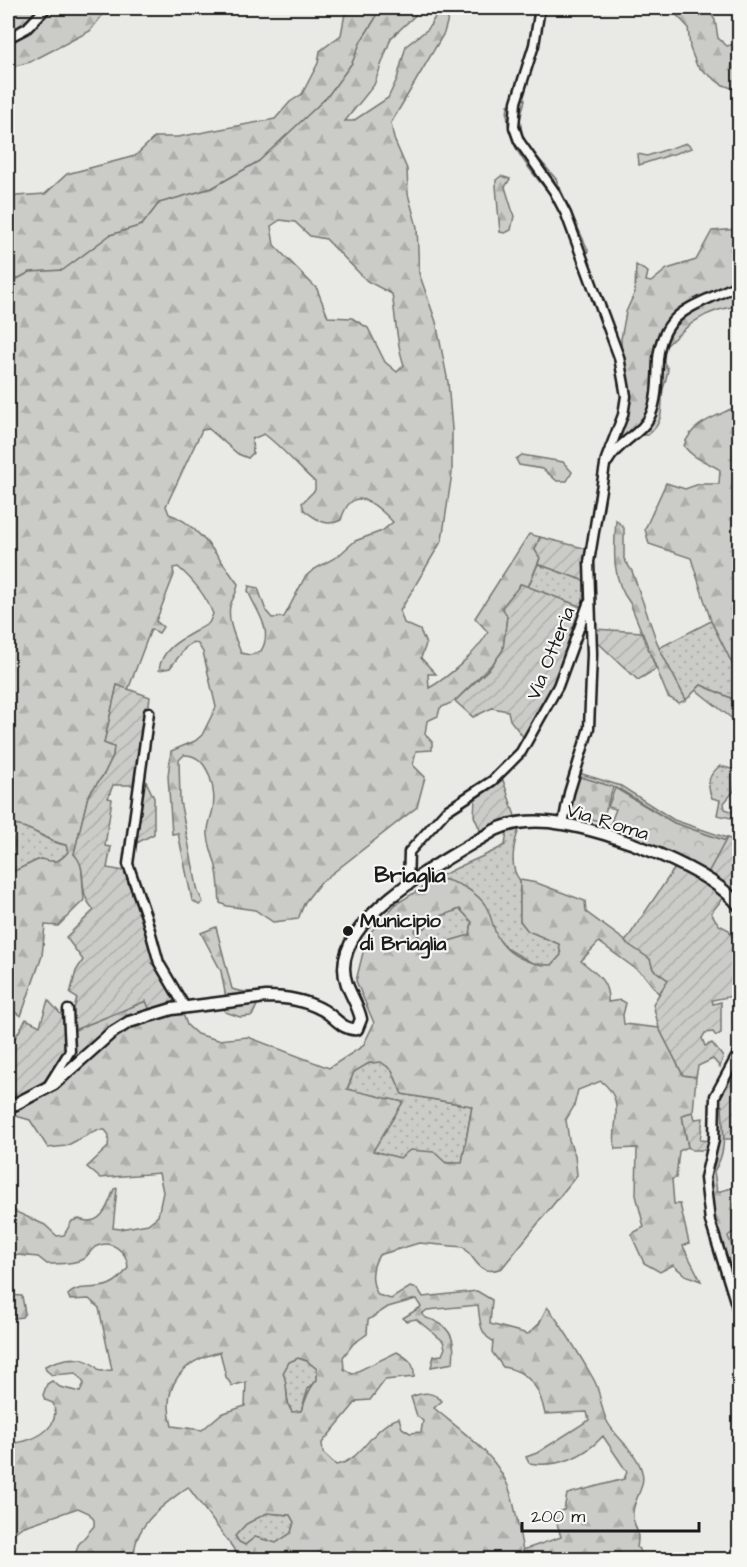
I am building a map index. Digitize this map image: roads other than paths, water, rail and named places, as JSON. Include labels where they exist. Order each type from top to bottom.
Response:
[{"type":"main road","name":"Via Roma","points":[[185,1007],[283,998],[319,1008],[347,1028],[357,1029],[361,1019],[347,989],[344,970],[346,954],[359,930],[377,908],[408,885],[503,826],[531,822],[563,824],[602,835],[681,863],[726,892],[740,907]]},
{"type":"main road","points":[[8,1108],[63,1077],[120,1027],[153,1014],[185,1007]]},
{"type":"street","points":[[8,38],[27,28],[46,8]]},
{"type":"street","points":[[540,8],[534,45],[516,102],[514,127],[519,141],[554,191],[566,214],[619,357],[624,381],[625,407],[609,446],[589,562],[589,601]]},
{"type":"street","points":[[604,472],[614,450],[639,431],[651,413],[659,350],[665,329],[692,305],[740,283]]},
{"type":"street","name":"Via Otteria","points":[[563,824],[569,793],[589,728],[592,654],[589,601]]},
{"type":"street","name":"Via Otteria","points":[[408,885],[409,852],[446,811],[492,781],[521,752],[558,686],[589,601]]},
{"type":"street","points":[[149,712],[128,864],[159,963],[185,1007]]},
{"type":"street","points":[[47,1088],[70,1051],[68,1010]]},
{"type":"street","points":[[740,1050],[715,1096],[714,1140],[705,1178],[710,1221],[740,1317]]},
{"type":"waterway","points":[[8,284],[30,272],[63,270],[110,235],[142,225],[159,203],[212,188],[259,161],[327,97],[352,63],[361,41],[375,19],[377,8]]},
{"type":"place","name":"Municipio di Briaglia","points":[[348,931]]},
{"type":"district","name":"Briaglia","points":[[410,874]]}]
